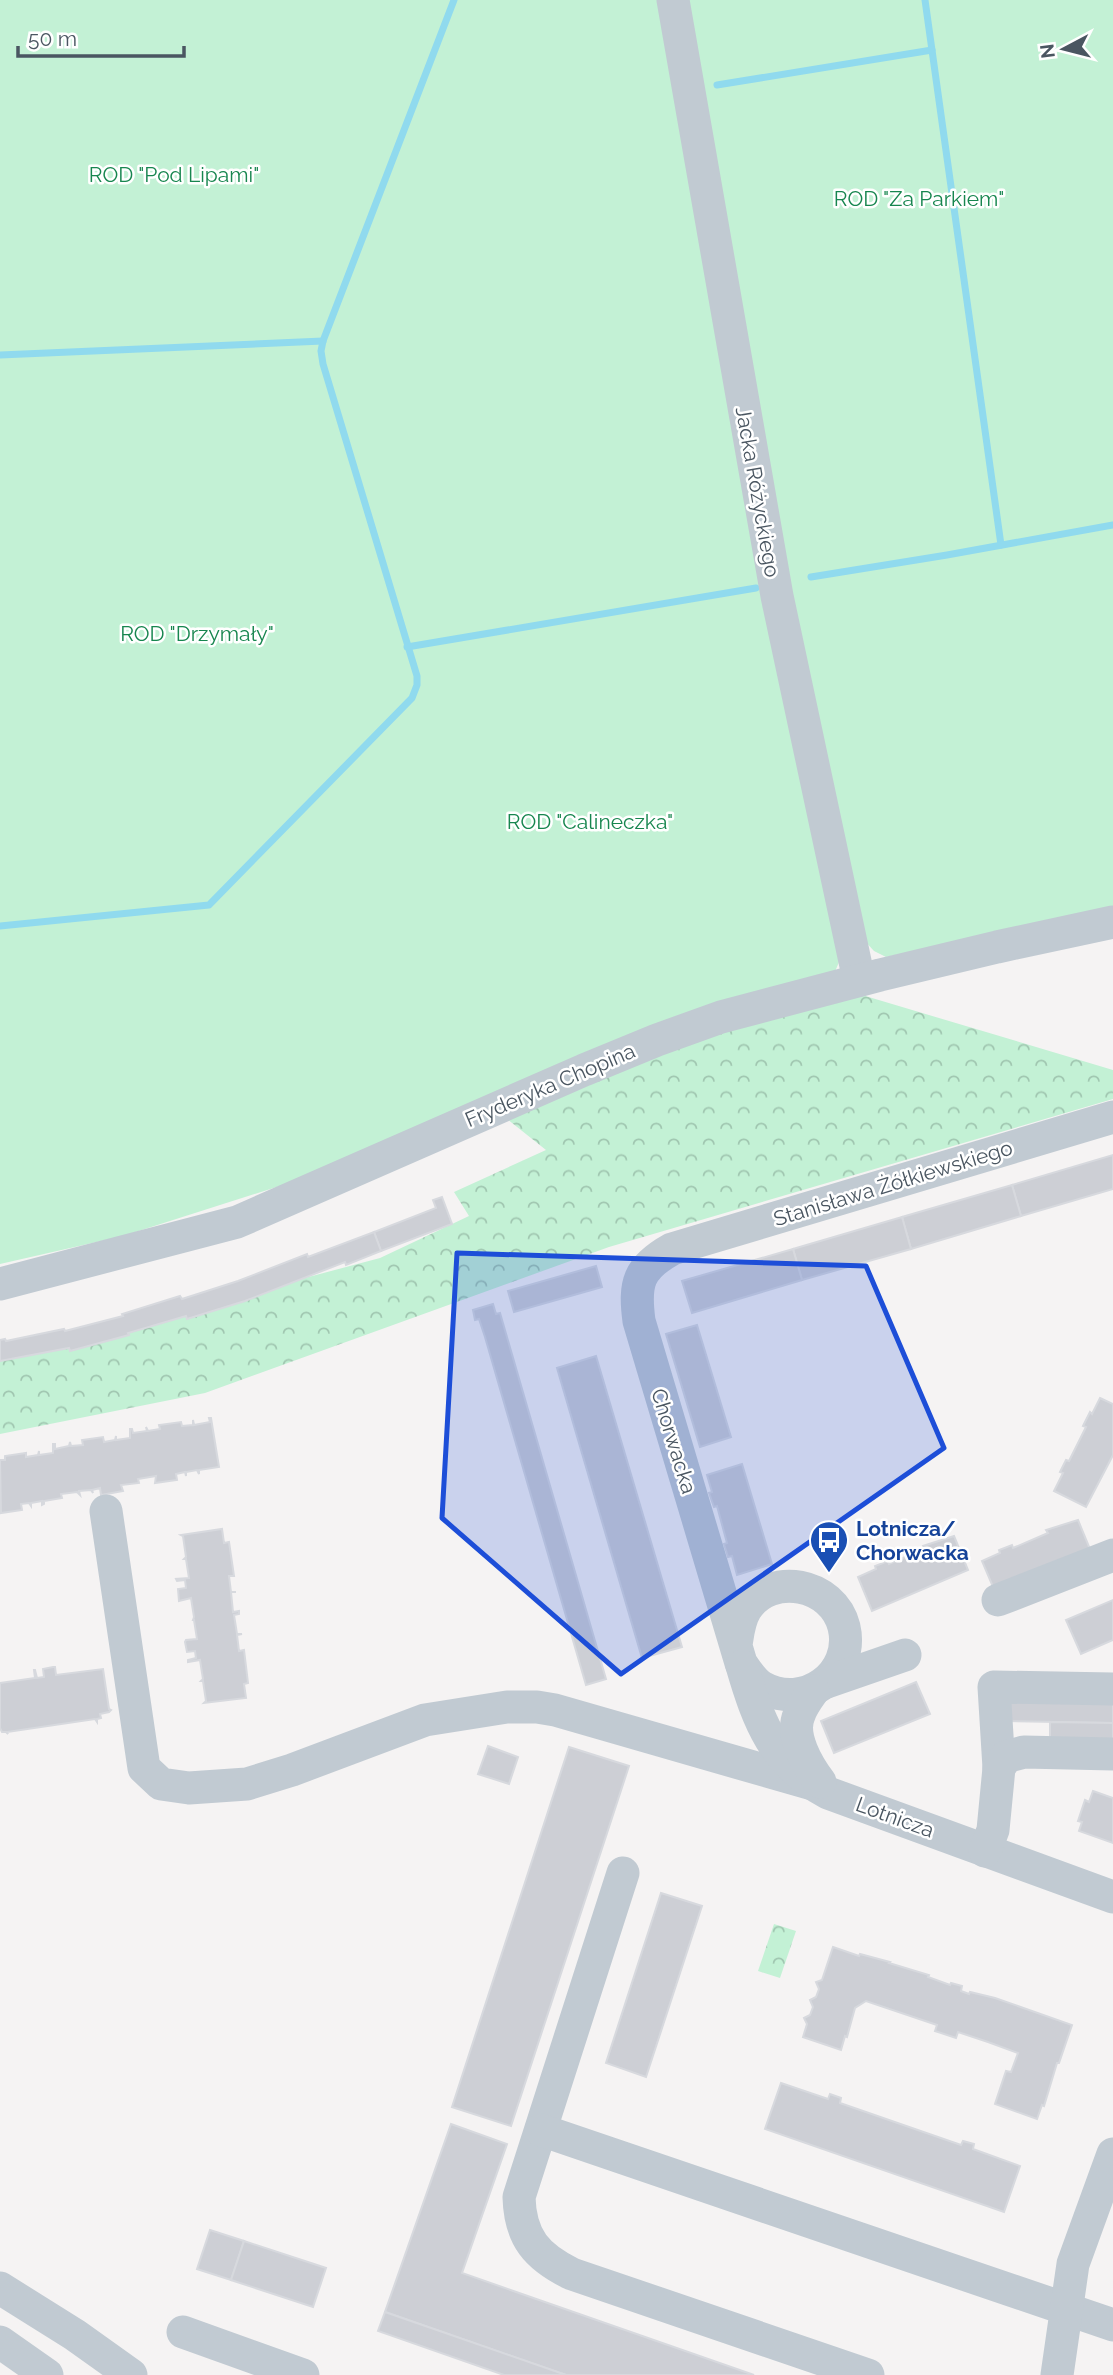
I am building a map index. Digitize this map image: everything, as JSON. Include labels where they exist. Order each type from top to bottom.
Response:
[{"type":"street","name":"Jacka Różyckiego","points":[[673,0],[777,596],[859,980]]},
{"type":"street","name":"Fryderyka Chopina","points":[[0,1284],[237,1222],[447,1128],[657,1040],[721,1017],[859,980],[1113,922]]},
{"type":"street","name":"Stanisława Żółkiewskiego","points":[[672,1249],[1113,1117]]},
{"type":"street","name":"Chorwacka","points":[[672,1249],[656,1258],[642,1273],[637,1293],[639,1321],[738,1654]]},
{"type":"street","points":[[106,1511],[144,1768],[161,1784],[189,1788],[247,1784],[425,1720],[507,1707],[555,1710],[820,1788]]},
{"type":"street","points":[[998,1601],[1113,1555]]},
{"type":"street","points":[[820,1788],[798,1736],[797,1718],[820,1686],[836,1671],[844,1653],[844,1625],[832,1604],[817,1592],[806,1588],[782,1586],[771,1589],[747,1607],[740,1621],[738,1654],[751,1678],[762,1688],[784,1695],[797,1695],[820,1686],[905,1655]]},
{"type":"street","name":"Lotnicza","points":[[738,1654],[760,1720],[771,1742],[784,1759],[820,1788],[1113,1897]]},
{"type":"street","points":[[985,1851],[993,1830],[999,1768],[994,1687],[1113,1689]]},
{"type":"street","points":[[999,1768],[1006,1757],[1024,1752],[1113,1754]]},
{"type":"street","points":[[623,1873],[519,2197],[527,2236],[551,2264],[572,2274],[868,2375]]},
{"type":"street","points":[[541,2130],[1113,2325]]},
{"type":"street","points":[[1057,2375],[1073,2264],[1113,2154]]},
{"type":"street","points":[[0,2288],[75,2335],[131,2375]]},
{"type":"street","points":[[183,2332],[303,2375]]},
{"type":"street","points":[[0,2342],[47,2375]]},
{"type":"highlighted area","points":[[457,1253],[866,1266],[944,1448],[621,1674],[442,1518]]},
{"type":"green space","points":[[0,0],[660,0],[839,962],[834,974],[308,1177],[123,1236],[0,1264]]},
{"type":"green space","name":"ROD \"Za Parkiem\"","points":[[687,0],[1113,0],[1113,909],[886,957],[874,951],[864,940],[788,574]]},
{"type":"green space","points":[[862,995],[1113,1070],[1113,1099],[609,1247],[205,1393],[0,1434],[0,1349],[154,1318],[380,1258],[469,1216],[454,1192],[546,1150],[507,1119],[741,1022]]},
{"type":"green space","points":[[774,1924],[796,1931],[780,1978],[758,1971]]},
{"type":"building","points":[[1113,1155],[1113,1189],[1021,1216],[1012,1185]]},
{"type":"building","points":[[1012,1185],[1021,1216],[911,1249],[902,1217]]},
{"type":"building","points":[[442,1197],[452,1224],[381,1251],[374,1232],[436,1208],[433,1200]]},
{"type":"building","points":[[902,1217],[911,1249],[802,1280],[793,1249]]},
{"type":"building","points":[[374,1232],[381,1251],[245,1301],[70,1351],[69,1348],[0,1361],[0,1340],[64,1329],[65,1331],[123,1316],[122,1314],[180,1296],[182,1299]]},
{"type":"building","points":[[793,1249],[802,1280],[692,1313],[682,1281]]},
{"type":"building","points":[[596,1266],[602,1287],[514,1312],[508,1291]]},
{"type":"building","points":[[493,1304],[496,1314],[500,1313],[606,1679],[586,1685],[485,1337],[479,1319],[475,1320],[473,1310]]},
{"type":"building","points":[[697,1325],[731,1437],[700,1447],[666,1334]]},
{"type":"building","points":[[596,1356],[682,1647],[642,1658],[557,1368]]},
{"type":"building","points":[[1100,1398],[1113,1404],[1113,1455],[1086,1507],[1054,1491],[1063,1473],[1060,1472],[1066,1460],[1069,1461],[1086,1427],[1083,1426]]},
{"type":"building","points":[[211,1418],[219,1467],[199,1470],[199,1474],[197,1470],[186,1472],[186,1476],[185,1472],[176,1474],[177,1480],[155,1483],[156,1476],[138,1479],[139,1483],[121,1485],[123,1491],[101,1495],[100,1488],[92,1490],[93,1493],[91,1490],[79,1491],[80,1495],[77,1492],[61,1494],[62,1498],[44,1501],[42,1505],[42,1501],[31,1503],[31,1506],[29,1503],[21,1504],[22,1510],[1,1513],[0,1460],[5,1460],[5,1456],[26,1453],[26,1457],[38,1455],[39,1451],[39,1455],[53,1453],[53,1444],[55,1449],[69,1446],[70,1442],[71,1446],[83,1445],[82,1440],[103,1437],[104,1442],[115,1440],[116,1436],[116,1440],[130,1438],[130,1429],[133,1433],[147,1431],[146,1427],[148,1431],[160,1429],[159,1425],[181,1422],[182,1426],[193,1425],[193,1420],[194,1425],[210,1422]]},
{"type":"building","points":[[742,1464],[772,1564],[737,1575],[732,1556],[728,1557],[724,1544],[727,1543],[717,1506],[714,1507],[709,1493],[712,1492],[707,1475]]},
{"type":"building","points":[[1078,1520],[1092,1554],[996,1594],[982,1561],[1000,1553],[999,1550],[1012,1545],[1013,1548],[1048,1533],[1046,1530]]},
{"type":"building","points":[[222,1529],[224,1543],[229,1542],[234,1576],[229,1576],[233,1612],[239,1611],[239,1614],[234,1615],[237,1634],[242,1634],[237,1635],[239,1651],[244,1650],[248,1683],[244,1684],[246,1698],[204,1703],[206,1701],[200,1660],[188,1662],[196,1658],[195,1651],[187,1652],[185,1642],[197,1639],[191,1598],[179,1601],[178,1589],[186,1588],[185,1580],[176,1579],[189,1578],[181,1535]]},
{"type":"building","points":[[954,1536],[968,1570],[872,1611],[858,1577],[876,1569],[875,1566],[888,1561],[889,1564],[924,1549],[923,1546]]},
{"type":"building","points":[[1113,1600],[1113,1640],[1081,1654],[1066,1620]]},
{"type":"building","points":[[55,1667],[56,1675],[103,1669],[111,1710],[100,1714],[101,1718],[97,1719],[97,1722],[95,1719],[7,1732],[8,1734],[2,1732],[0,1683],[35,1678],[34,1670],[37,1678],[44,1677],[43,1669]]},
{"type":"building","points":[[916,1682],[930,1714],[834,1753],[821,1721]]},
{"type":"building","points":[[1008,1700],[1113,1703],[1113,1723],[1008,1721]]},
{"type":"building","points":[[1050,1722],[1113,1723],[1113,1741],[1050,1740]]},
{"type":"building","points":[[488,1746],[518,1757],[509,1784],[478,1774]]},
{"type":"building","points":[[569,1747],[629,1766],[511,2126],[452,2107]]},
{"type":"building","points":[[1093,1791],[1113,1798],[1113,1843],[1079,1831],[1082,1822],[1078,1821],[1085,1800],[1089,1802]]},
{"type":"building","points":[[661,1893],[702,1906],[646,2077],[606,2063]]},
{"type":"building","points":[[833,1947],[890,1962],[950,1985],[962,1986],[961,1991],[969,1994],[970,1992],[995,1998],[1072,2025],[1037,2119],[995,2104],[1006,2071],[1011,2072],[1018,2053],[988,2042],[958,2032],[956,2038],[935,2031],[937,2025],[866,2001],[855,2008],[841,2050],[803,2037],[807,2024],[804,2018],[810,2015],[813,2007],[810,2000],[816,1997],[819,1989],[816,1982],[822,1980]]},
{"type":"building","points":[[781,2083],[828,2099],[830,2094],[841,2098],[840,2103],[961,2145],[963,2141],[974,2144],[973,2149],[1020,2166],[1004,2212],[765,2129]]},
{"type":"building","points":[[451,2124],[507,2144],[462,2273],[754,2375],[566,2375],[385,2312]]},
{"type":"building","points":[[210,2230],[244,2241],[231,2280],[197,2269]]},
{"type":"building","points":[[244,2241],[326,2268],[313,2307],[231,2280]]},
{"type":"building","points":[[385,2312],[566,2375],[504,2375],[378,2331]]},
{"type":"waterway","points":[[0,926],[209,905],[412,698],[417,676],[321,351],[454,0]]},
{"type":"waterway","points":[[925,0],[1001,545]]},
{"type":"waterway","points":[[717,85],[932,50]]},
{"type":"waterway","points":[[0,355],[323,341]]},
{"type":"waterway","points":[[811,577],[1113,525]]},
{"type":"waterway","points":[[407,647],[756,588]]},
{"type":"place","name":"Lotnicza/ Chorwacka","points":[[829,1574]]},
{"type":"park label","name":"ROD \"Pod Lipami\"","points":[[174,174]]},
{"type":"park label","name":"ROD \"Drzymały\"","points":[[197,633]]},
{"type":"park label","name":"ROD \"Calineczka\"","points":[[590,821]]}]
